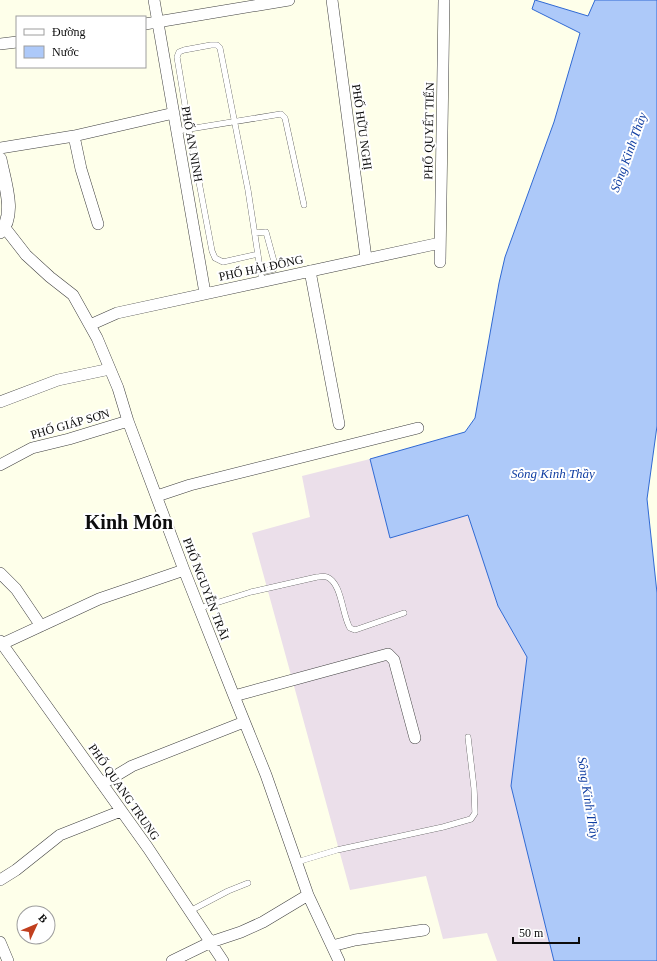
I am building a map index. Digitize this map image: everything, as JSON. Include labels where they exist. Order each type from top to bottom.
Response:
[{"type":"street","name":"PHỐ AN NINH","points":[[154,0],[205,294]]},
{"type":"street","points":[[146,24],[240,4],[286,0]]},
{"type":"street","name":"PHỐ HỮU NGHỊ","points":[[332,0],[366,258]]},
{"type":"street","name":"PHỐ QUYẾT TIẾN","points":[[440,262],[444,0]]},
{"type":"street","points":[[0,44],[16,42]]},
{"type":"street","points":[[0,148],[74,136],[174,113]]},
{"type":"street","points":[[74,136],[81,169],[98,224]]},
{"type":"street","points":[[0,159],[8,197],[9,213],[2,230]]},
{"type":"street","name":"PHỐ NGUYỄN TRÃI","points":[[2,230],[50,277],[73,295],[97,338],[118,388],[128,421],[184,570],[266,775],[308,895],[339,961]]},
{"type":"street","name":"PHỐ HẢI ĐÔNG","points":[[90,326],[117,313],[205,294],[262,276],[310,271],[440,243]]},
{"type":"street","points":[[310,271],[339,424]]},
{"type":"street","points":[[0,402],[58,380],[110,369]]},
{"type":"street","name":"PHỐ GIÁP SƠN","points":[[0,465],[32,448],[70,439],[128,421]]},
{"type":"street","points":[[156,496],[198,483],[418,428]]},
{"type":"street","points":[[1,643],[98,599],[184,570]]},
{"type":"street","points":[[0,573],[16,589],[41,626]]},
{"type":"street","name":"PHỐ QUANG TRUNG","points":[[1,643],[148,848],[223,961]]},
{"type":"street","points":[[234,696],[388,654],[394,660],[415,738]]},
{"type":"street","points":[[102,784],[132,766],[244,722]]},
{"type":"street","points":[[0,880],[16,870],[60,835],[121,811]]},
{"type":"street","points":[[172,961],[211,942],[241,932],[263,922],[308,895]]},
{"type":"street","points":[[332,946],[355,940],[424,930]]},
{"type":"street","points":[[0,942],[8,961]]},
{"type":"lane","points":[[255,233],[266,232],[275,265],[274,269],[262,276],[235,121],[220,48],[217,45],[211,45],[179,52],[177,57],[188,129],[212,251],[215,258],[223,262],[258,254]]},
{"type":"lane","points":[[177,131],[281,114],[285,118],[304,205]]},
{"type":"lane","points":[[200,608],[251,592],[317,577],[326,577],[336,586],[350,628],[355,630],[404,614]]},
{"type":"lane","points":[[297,862],[337,850],[443,827],[471,819],[475,813],[474,788],[468,737]]},
{"type":"lane","points":[[190,911],[228,891],[248,883]]},
{"type":"shaded area","points":[[370,459],[390,538],[468,515],[498,606],[527,657],[511,786],[554,961],[497,961],[487,933],[443,939],[426,876],[350,890],[252,533],[310,517],[302,476]]},
{"type":"water","name":"Sông Kinh Thầy","points":[[535,0],[588,16],[595,0],[657,0],[657,426],[647,499],[657,593],[657,961],[554,961],[511,786],[527,657],[498,606],[468,515],[390,538],[370,459],[465,432],[475,418],[505,257],[554,122],[580,33],[532,9]]},
{"type":"district","name":"Kinh Môn","points":[[129,522]]}]
